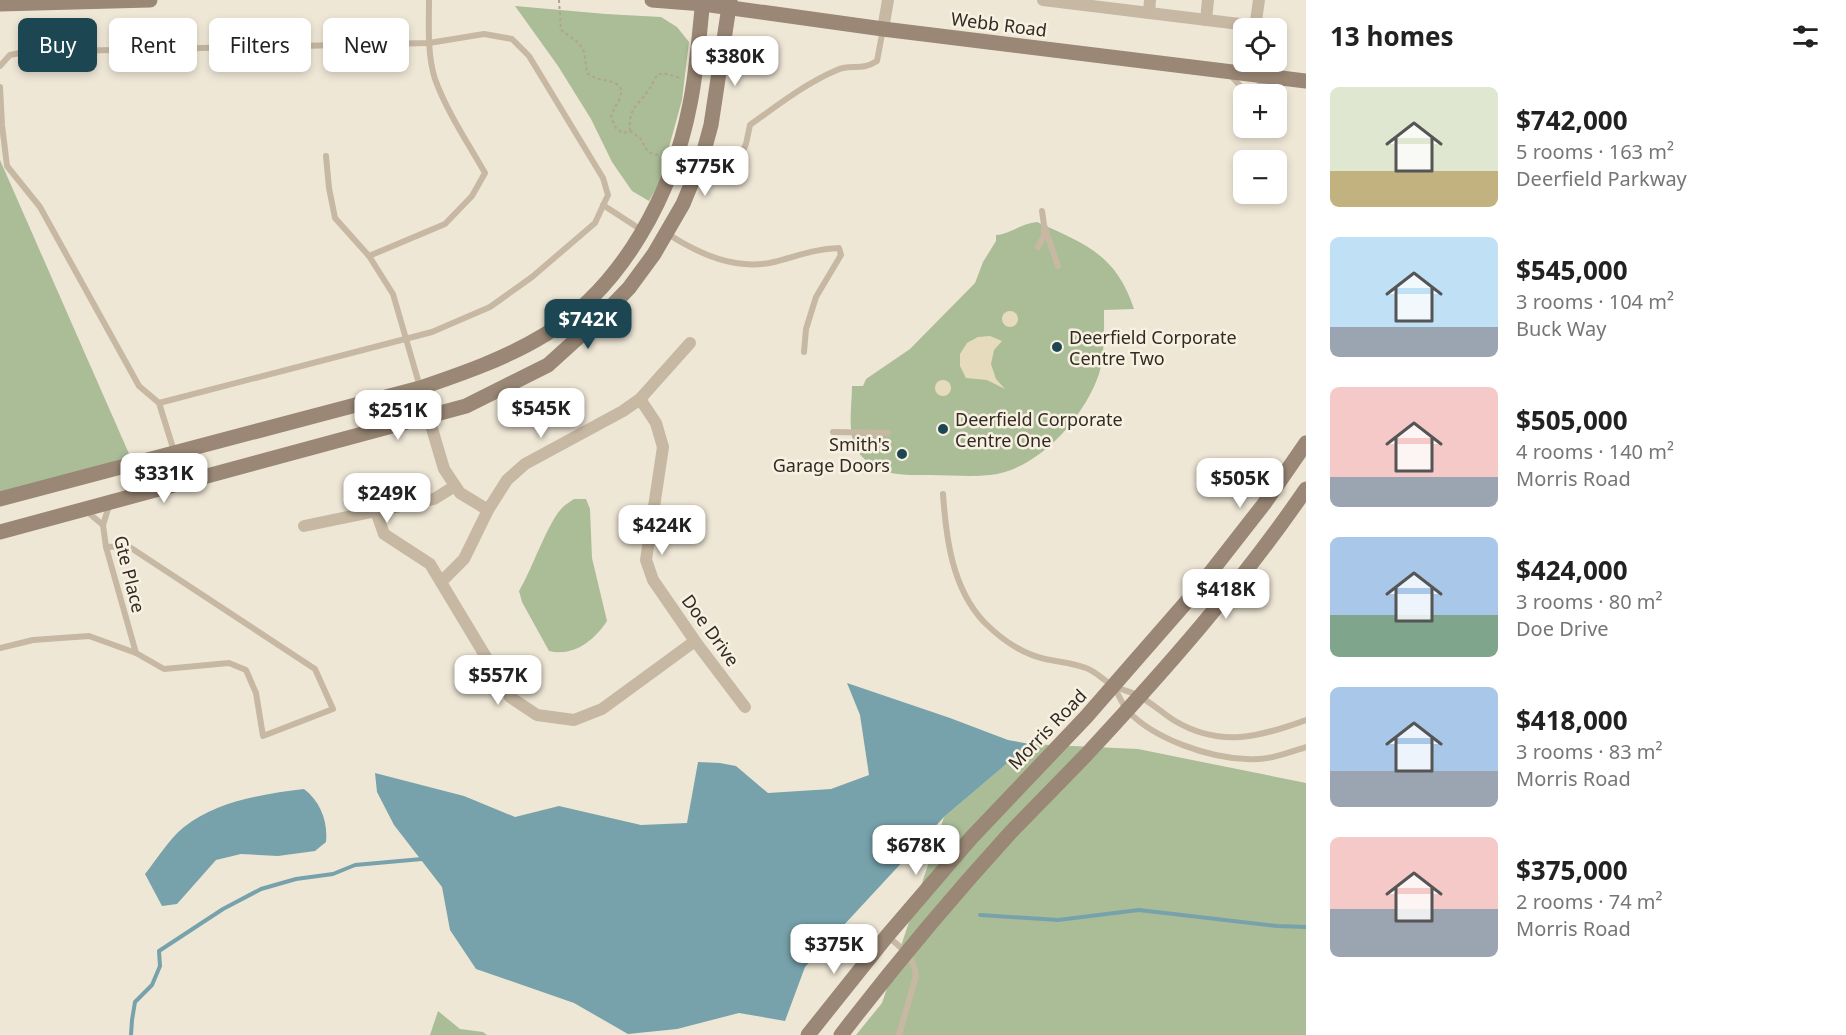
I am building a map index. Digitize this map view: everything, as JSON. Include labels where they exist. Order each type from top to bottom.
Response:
[{"type":"street","points":[[0,4],[150,0]]},
{"type":"street","name":"Webb Road","points":[[652,0],[729,4],[883,29],[1222,70],[1233,69]]},
{"type":"street","points":[[883,29],[888,0]]},
{"type":"street","points":[[1043,0],[1150,6],[1206,20],[1233,24]]},
{"type":"street","points":[[1206,20],[1208,0]]},
{"type":"street","points":[[1257,18],[1259,0]]},
{"type":"street","points":[[0,499],[420,388],[475,370],[546,334],[603,285],[643,232],[661,197],[675,160],[690,107],[703,2]]},
{"type":"street","points":[[0,532],[466,405],[548,365],[602,317],[628,288],[667,234],[683,204],[702,158],[711,125],[718,93],[729,4]]},
{"type":"street","name":"Webb Road","points":[[1262,72],[1274,77],[1306,81]]},
{"type":"street","points":[[441,582],[464,559],[488,510],[507,480],[525,464],[640,399],[690,343]]},
{"type":"street","points":[[420,388],[444,469],[460,493],[488,510]]},
{"type":"street","name":"Doe Drive","points":[[640,399],[656,423],[663,447],[646,560],[653,580],[745,707]]},
{"type":"street","name":"Morris Road","points":[[808,1035],[887,936],[971,838],[1114,686],[1240,537],[1306,443]]},
{"type":"street","points":[[304,526],[434,499],[455,486]]},
{"type":"street","points":[[841,1035],[907,953],[1009,834],[1127,710],[1235,584],[1306,489]]},
{"type":"street","points":[[376,511],[384,534],[430,564],[510,697],[537,715],[574,720],[602,709],[695,641]]},
{"type":"lane","points":[[369,256],[445,224],[472,196],[485,173],[451,113],[435,77],[429,43],[429,0]]},
{"type":"lane","points":[[702,158],[714,162],[741,155],[750,125],[787,99],[819,78],[841,68],[867,67],[877,61],[883,29]]},
{"type":"lane","points":[[0,66],[10,55],[24,52],[429,43],[484,34],[512,39],[529,56],[603,178],[608,195],[595,223],[532,277],[490,307],[432,332],[159,403]]},
{"type":"lane","points":[[1222,70],[1239,84]]},
{"type":"lane","points":[[1261,84],[1274,77]]},
{"type":"lane","points":[[0,87],[7,166],[40,207],[139,386],[159,403],[174,452]]},
{"type":"lane","points":[[327,156],[329,188],[335,218],[369,256],[393,294],[420,388]]},
{"type":"lane","points":[[603,205],[643,232]]},
{"type":"lane","points":[[1038,247],[1044,236],[1042,211]]},
{"type":"lane","points":[[1044,225],[1058,266]]},
{"type":"lane","points":[[667,234],[687,246],[735,264],[772,262],[817,249],[838,248],[842,255],[816,297],[806,329],[804,352]]},
{"type":"lane","points":[[833,432],[888,433]]},
{"type":"lane","points":[[943,494],[946,533],[954,568],[968,601],[983,621],[1029,655],[1087,668],[1114,686],[1139,696],[1189,727],[1226,737],[1247,738],[1306,720]]},
{"type":"lane","points":[[103,525],[111,502]]},
{"type":"lane","name":"Gte Place","points":[[84,509],[103,525],[106,547],[136,653]]},
{"type":"lane","points":[[0,648],[33,640],[89,636],[136,653],[164,669],[229,663],[246,670],[256,693],[263,736],[333,709],[315,669],[128,546],[106,547]]},
{"type":"lane","points":[[1114,686],[1127,710],[1167,738],[1188,747],[1248,760],[1278,756],[1306,747]]},
{"type":"lane","points":[[887,936],[913,961],[916,976],[898,1035]]},
{"type":"path","points":[[559,0],[561,30],[579,43],[584,52],[587,73],[617,84],[621,90],[611,117],[616,128],[623,133],[630,131]]},
{"type":"path","points":[[675,160],[648,152],[640,138],[630,131],[629,120],[634,106],[647,94],[657,75],[663,73],[694,82]]},
{"type":"green space","points":[[515,6],[661,17],[677,27],[689,42],[682,100],[659,183],[649,201],[632,191],[612,162],[591,119],[558,66]]},
{"type":"green space","points":[[0,160],[130,456],[92,469],[0,492]]},
{"type":"green space","points":[[1037,222],[1070,237],[1097,253],[1118,275],[1134,309],[1104,310],[1101,366],[1092,391],[1082,408],[1071,424],[1042,452],[1008,471],[982,476],[910,475],[883,471],[874,467],[859,453],[852,438],[852,386],[863,386],[866,379],[910,349],[975,283],[983,262],[996,241],[996,235]]},
{"type":"green space","points":[[574,499],[586,499],[590,509],[592,558],[607,621],[596,635],[582,646],[566,652],[549,651],[522,602],[519,591],[557,514]]},
{"type":"green space","points":[[1030,744],[1138,749],[1306,783],[1306,1035],[856,1035],[882,1003],[944,817]]},
{"type":"green space","points":[[438,1011],[460,1029],[483,1032],[487,1035],[430,1035]]},
{"type":"shaded area","points":[[1007,311],[1013,311],[1018,319],[1016,325],[1007,327],[1002,322],[1002,316]]},
{"type":"shaded area","points":[[990,336],[1002,341],[994,350],[991,364],[996,379],[1005,389],[987,380],[966,378],[960,366],[960,354],[967,343],[978,337]]},
{"type":"shaded area","points":[[940,380],[946,380],[951,388],[949,394],[940,396],[935,391],[935,385]]},
{"type":"water","points":[[847,683],[1008,740],[1030,744],[944,817],[805,967],[785,1021],[739,1013],[677,1029],[628,1034],[574,1003],[476,969],[450,930],[442,887],[394,825],[377,792],[375,773],[464,796],[515,817],[559,806],[641,825],[687,823],[698,762],[736,766],[768,793],[831,789],[869,775],[860,715]]},
{"type":"water","points":[[304,789],[315,800],[322,813],[326,827],[326,842],[315,851],[278,856],[241,854],[216,860],[177,904],[162,906],[145,874],[168,843],[184,827],[211,811],[241,800]]},
{"type":"waterway","points":[[131,1035],[135,1002],[152,985],[160,966],[159,951],[223,909],[261,889],[296,879],[333,874],[355,865],[422,859]]},
{"type":"waterway","points":[[980,915],[1058,920],[1139,910],[1277,926],[1306,927]]},
{"type":"place","name":"Deerfield Corporate Centre Two","points":[[1057,347]]},
{"type":"place","name":"Deerfield Corporate Centre One","points":[[943,429]]},
{"type":"place","name":"Smith's Garage Doors","points":[[902,454]]}]
